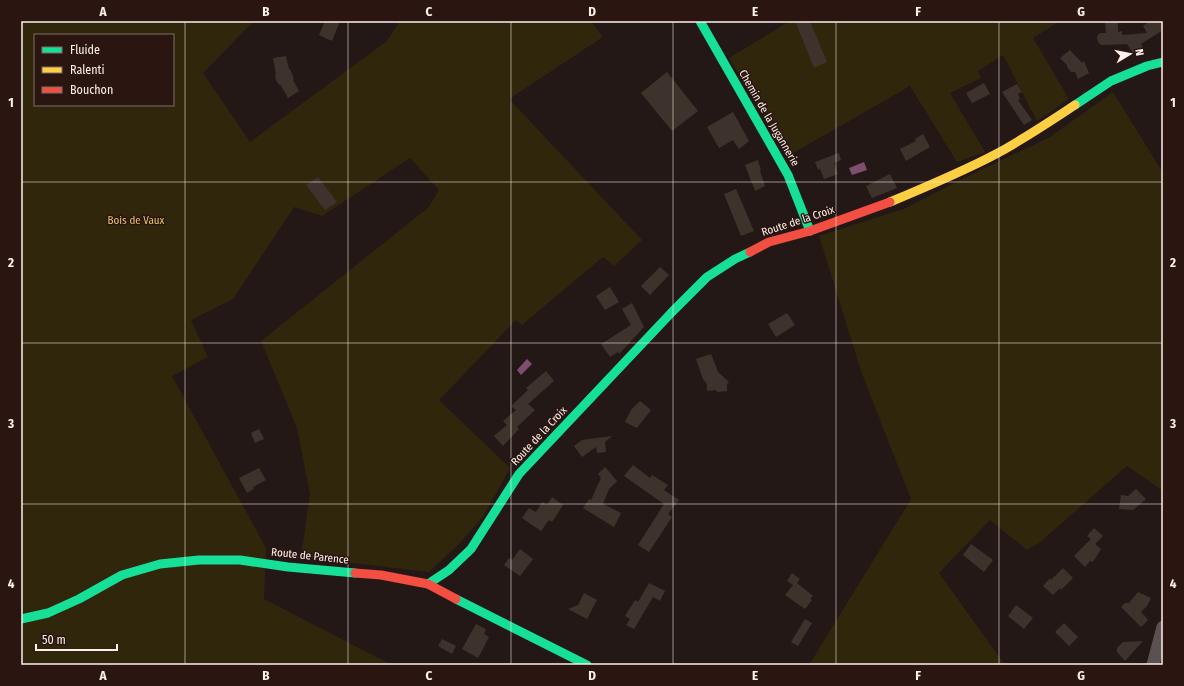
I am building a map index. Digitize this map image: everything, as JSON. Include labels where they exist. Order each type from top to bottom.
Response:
[{"type":"street","name":"Chemin de la Jugannerie","points":[[700,21],[788,175],[810,231]]},
{"type":"street","name":"Route de la Croix","points":[[428,584],[448,570],[470,549],[495,514],[519,474],[672,312],[708,277],[735,259],[769,242],[810,231],[932,185],[996,154],[1027,136],[1111,80],[1147,66],[1163,62]]},
{"type":"street","name":"Route de Parence","points":[[21,619],[48,612],[79,599],[122,575],[160,564],[199,560],[240,560],[288,567],[381,575],[428,584],[482,613],[588,665]]},
{"type":"street","points":[[1153,665],[1163,627]]},
{"type":"green space","name":"Bois de Vaux","points":[[21,21],[254,21],[203,73],[250,142],[387,41],[400,21],[591,21],[603,37],[509,99],[642,240],[614,266],[603,257],[522,325],[516,320],[439,400],[510,468],[483,517],[459,544],[429,572],[301,557],[310,494],[297,428],[261,341],[429,207],[439,190],[410,158],[322,216],[294,207],[233,299],[191,320],[208,357],[172,376],[266,548],[264,599],[392,665],[21,665]]},
{"type":"green space","points":[[790,21],[1060,21],[1033,38],[1069,99],[1037,121],[1003,55],[978,71],[981,78],[950,93],[985,152],[957,162],[910,86],[788,156],[729,58]]},
{"type":"green space","points":[[1113,92],[1163,173],[1163,491],[1127,466],[1039,543],[1027,550],[990,520],[939,573],[1005,665],[809,665],[911,499],[862,374],[819,236],[906,208],[962,179],[1050,137]]},
{"type":"shaded area","points":[[864,162],[867,170],[852,175],[849,168]]},
{"type":"shaded area","points":[[527,359],[532,364],[521,375],[517,370]]},
{"type":"building","points":[[325,21],[340,21],[332,41],[319,35]]},
{"type":"building","points":[[801,21],[810,21],[827,62],[814,68],[796,23]]},
{"type":"building","points":[[1105,21],[1118,21],[1118,32],[1122,31],[1122,35],[1147,33],[1143,26],[1150,21],[1163,21],[1163,30],[1141,44],[1143,48],[1133,53],[1127,44],[1101,45],[1098,42],[1097,36],[1100,33],[1106,33]]},
{"type":"building","points":[[1070,50],[1082,63],[1084,61],[1089,73],[1078,79],[1075,72],[1071,72],[1060,58]]},
{"type":"building","points":[[286,56],[289,69],[294,79],[293,80],[299,91],[288,98],[276,80],[273,58]]},
{"type":"building","points":[[667,72],[698,111],[672,131],[641,93]]},
{"type":"building","points":[[984,83],[990,94],[972,103],[966,93]]},
{"type":"building","points":[[1017,84],[1022,92],[1018,94],[1020,99],[1018,100],[1032,120],[1024,125],[1002,92]]},
{"type":"building","points":[[733,112],[749,141],[739,149],[733,140],[719,148],[707,127]]},
{"type":"building","points":[[923,134],[930,147],[906,161],[900,149],[916,141],[915,139]]},
{"type":"building","points":[[839,153],[841,160],[834,163],[838,174],[824,179],[815,162]]},
{"type":"building","points":[[758,160],[765,186],[755,191],[745,165]]},
{"type":"building","points":[[890,174],[897,188],[872,198],[866,186]]},
{"type":"building","points":[[318,177],[337,202],[325,210],[306,185]]},
{"type":"building","points":[[736,189],[754,231],[741,236],[724,194]]},
{"type":"building","points":[[660,267],[669,275],[650,295],[641,286]]},
{"type":"building","points":[[610,287],[619,302],[605,310],[596,296]]},
{"type":"building","points":[[632,303],[644,327],[619,354],[618,352],[610,357],[601,344],[631,325],[622,309]]},
{"type":"building","points":[[787,313],[795,325],[776,337],[768,324]]},
{"type":"building","points":[[711,354],[718,372],[729,382],[727,384],[727,391],[707,391],[707,384],[703,379],[696,359]]},
{"type":"building","points":[[546,371],[554,381],[528,404],[535,410],[517,427],[519,429],[503,446],[494,436],[507,425],[503,421],[516,410],[511,406],[528,390],[526,388]]},
{"type":"building","points":[[640,401],[651,410],[637,428],[625,422],[631,410]]},
{"type":"building","points":[[259,429],[264,439],[255,443],[251,433]]},
{"type":"building","points":[[612,436],[605,442],[606,452],[597,453],[596,447],[582,457],[574,446],[582,440]]},
{"type":"building","points":[[633,465],[650,478],[652,475],[668,485],[664,490],[679,500],[668,514],[672,517],[649,552],[638,545],[664,504],[624,476]]},
{"type":"building","points":[[605,467],[617,481],[609,489],[603,504],[621,513],[614,527],[583,508],[589,499],[591,500],[601,478],[598,474]]},
{"type":"building","points":[[259,468],[266,480],[253,487],[254,489],[247,493],[239,478]]},
{"type":"building","points":[[1136,489],[1146,499],[1133,510],[1119,509],[1121,495],[1128,496]]},
{"type":"building","points":[[552,497],[563,505],[552,522],[549,520],[541,531],[522,518],[529,508],[536,512],[542,502],[547,505]]},
{"type":"building","points":[[1094,528],[1103,536],[1095,544],[1101,549],[1095,559],[1092,562],[1090,561],[1085,567],[1074,556],[1091,539],[1087,536]]},
{"type":"building","points":[[971,544],[993,560],[984,572],[963,555]]},
{"type":"building","points":[[520,549],[533,559],[520,576],[504,565],[509,558],[512,560]]},
{"type":"building","points":[[1063,568],[1073,578],[1061,590],[1060,588],[1053,595],[1043,586],[1050,578],[1051,580]]},
{"type":"building","points":[[792,573],[800,579],[797,583],[813,596],[810,599],[812,600],[805,609],[785,595],[793,585],[787,581]]},
{"type":"building","points":[[649,583],[665,591],[660,601],[653,597],[634,629],[626,625],[630,619],[625,616],[635,600],[638,602]]},
{"type":"building","points":[[1138,592],[1151,598],[1147,606],[1141,612],[1148,620],[1141,627],[1121,607],[1125,603],[1129,603]]},
{"type":"building","points":[[584,593],[597,600],[587,619],[568,609],[578,605]]},
{"type":"building","points":[[1016,605],[1033,618],[1024,629],[1008,616]]},
{"type":"building","points":[[805,619],[812,623],[798,646],[791,642]]},
{"type":"building","points":[[1064,623],[1078,637],[1069,646],[1055,632]]},
{"type":"building","points":[[476,624],[486,629],[484,634],[489,637],[478,658],[462,649]]},
{"type":"building","points":[[442,639],[456,646],[452,654],[438,646]]},
{"type":"building","points":[[1143,641],[1125,661],[1117,652],[1117,648],[1123,642]]},
{"type":"traffic: fast","points":[[700,21],[788,175],[810,231]]},
{"type":"traffic: fast","points":[[1075,105],[1111,81],[1147,66],[1163,62]]},
{"type":"traffic: fast","points":[[428,584],[449,570],[471,549],[519,474],[672,312],[707,277],[735,259],[750,252]]},
{"type":"traffic: fast","points":[[21,619],[48,613],[79,599],[122,575],[160,564],[199,560],[240,560],[288,567],[355,573]]},
{"type":"traffic: fast","points":[[456,599],[587,665]]},
{"type":"traffic: slow","points":[[890,202],[957,173],[996,154],[1075,105]]},
{"type":"traffic: jam","points":[[750,252],[769,242],[810,231],[890,202]]},
{"type":"traffic: jam","points":[[355,573],[381,575],[428,584],[456,599]]}]
